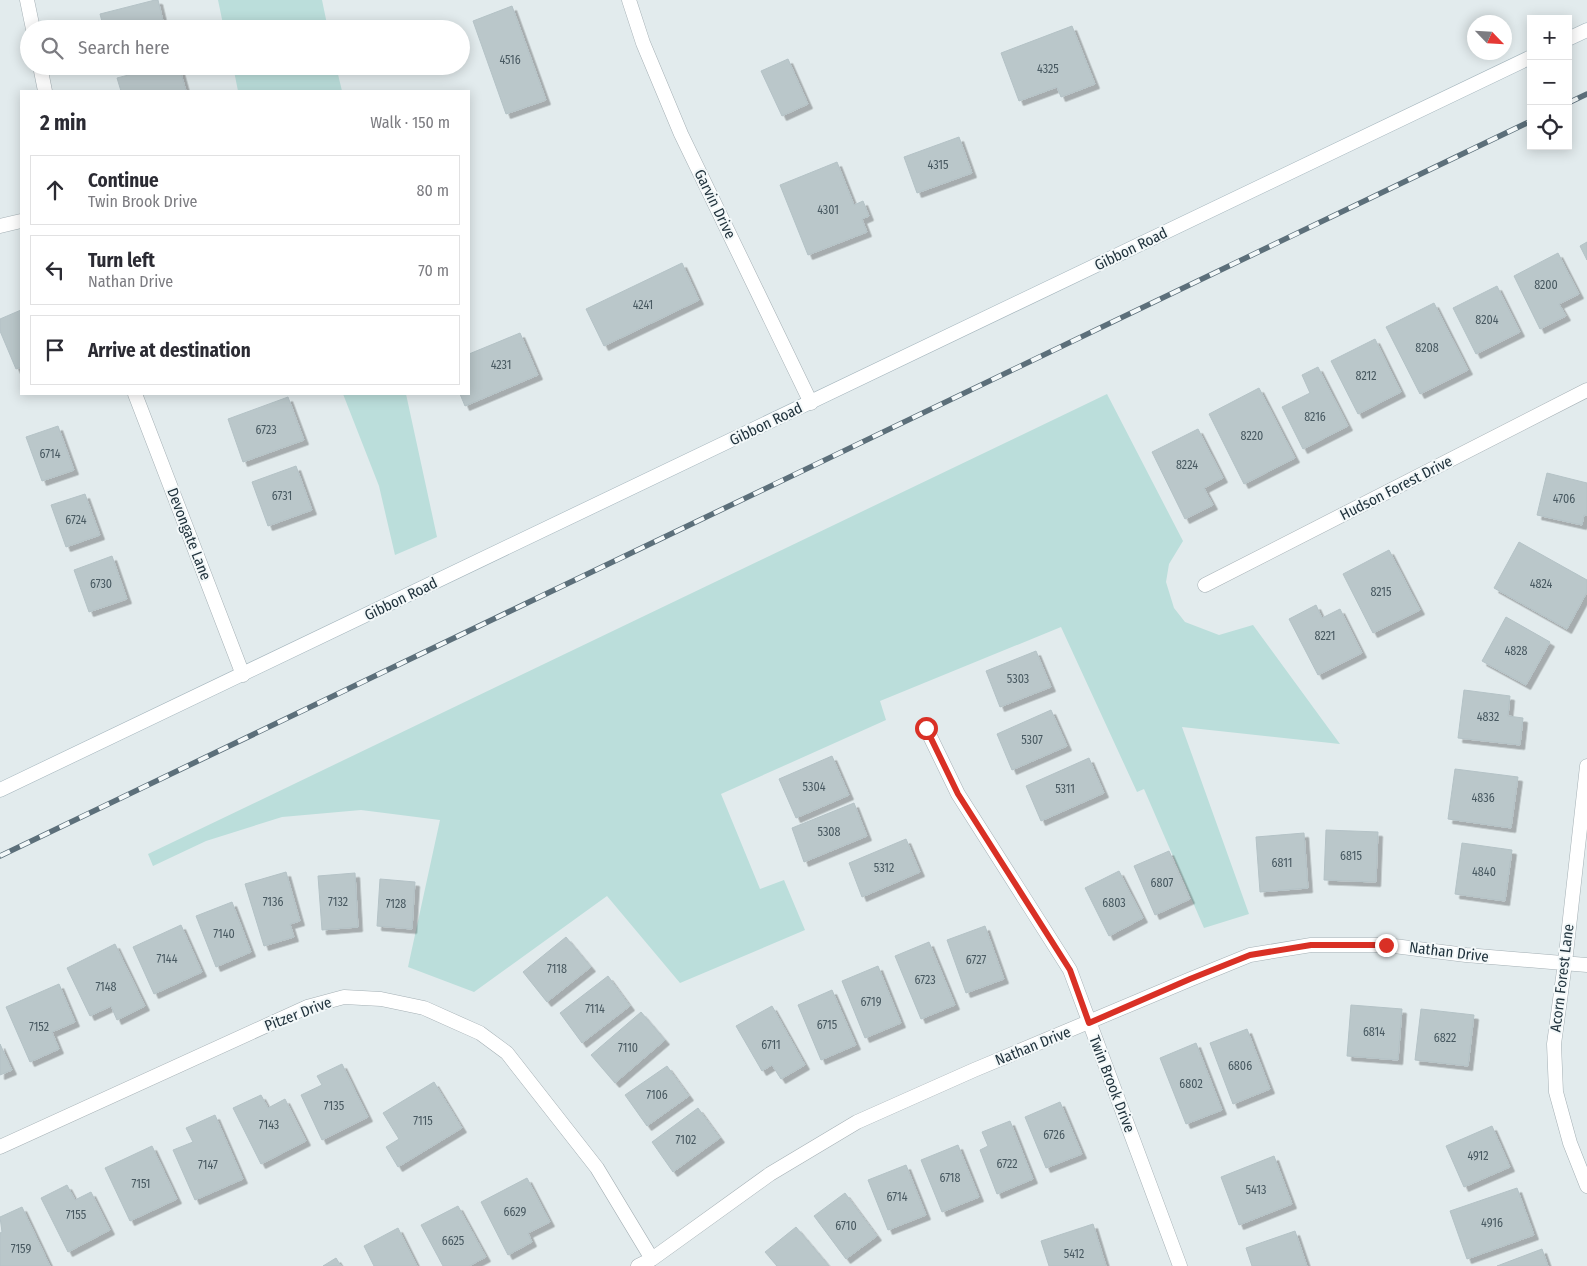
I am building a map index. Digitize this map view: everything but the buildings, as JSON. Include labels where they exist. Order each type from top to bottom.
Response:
[{"type":"street","points":[[26,0],[31,20]]},
{"type":"street","name":"Garvin Drive","points":[[629,0],[643,43],[681,134],[811,403]]},
{"type":"street","points":[[1572,37],[1587,30]]},
{"type":"street","name":"Gibbon Road","points":[[0,790],[1527,59]]},
{"type":"street","points":[[42,75],[45,90]]},
{"type":"street","points":[[0,226],[20,221]]},
{"type":"street","name":"Hudson Forest Drive","points":[[1206,585],[1587,390]]},
{"type":"street","name":"Devongate Lane","points":[[135,395],[242,675]]},
{"type":"street","name":"Twin Brook Drive","points":[[926,728],[958,794],[1070,970],[1180,1266]]},
{"type":"street","name":"Acorn Forest Lane","points":[[1587,766],[1554,1044],[1556,1092],[1570,1143],[1587,1186]]},
{"type":"street","name":"Nathan Drive","points":[[638,1266],[652,1259],[770,1174],[857,1122],[974,1070],[1250,955],[1311,945],[1386,945],[1466,955],[1587,965]]},
{"type":"street","name":"Pitzer Drive","points":[[0,1147],[307,1007],[344,997],[381,999],[424,1008],[480,1033],[507,1053],[597,1168],[652,1259]]},
{"type":"green space","points":[[218,0],[322,0],[326,20],[222,20]]},
{"type":"green space","points":[[235,75],[338,75],[342,90],[238,90]]},
{"type":"green space","points":[[1107,394],[1183,541],[1169,564],[1166,582],[1174,608],[1185,622],[1219,635],[1253,625],[1340,744],[1182,727],[1249,914],[1204,928],[1144,789],[1137,792],[1061,627],[880,701],[886,720],[721,794],[760,889],[784,880],[805,930],[680,983],[607,896],[474,992],[408,967],[440,820],[361,810],[282,817],[206,841],[153,866],[148,854]]},
{"type":"green space","points":[[343,395],[406,395],[437,537],[395,555],[379,486]]},
{"type":"railway","points":[[1572,101],[1587,94]]},
{"type":"railway","points":[[0,856],[1527,123]]},
{"type":"route","points":[[926,728],[958,794],[1070,970],[1089,1023],[1250,955],[1311,945],[1386,945]]}]
